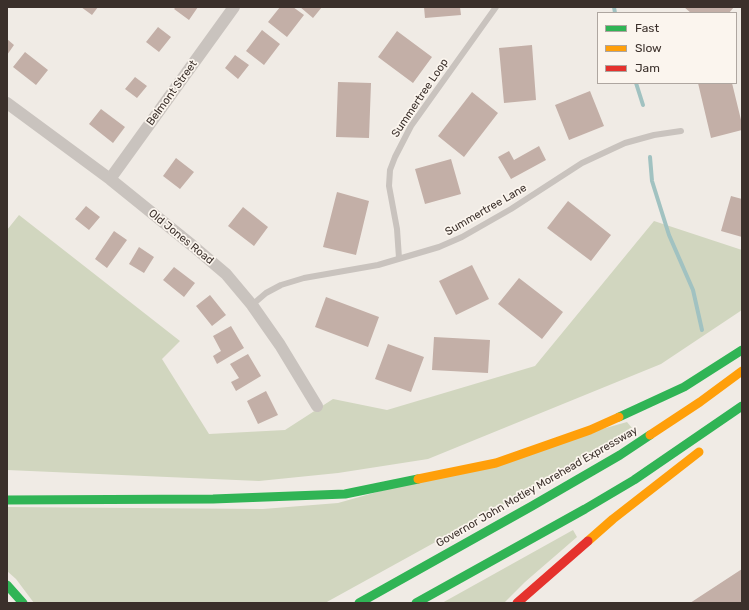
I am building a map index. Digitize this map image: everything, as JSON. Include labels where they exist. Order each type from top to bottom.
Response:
[{"type":"highway","points":[[7,500],[212,500],[345,494],[376,488],[496,463],[590,430],[684,387],[742,350]]},
{"type":"highway","name":"Governor John Motley Morehead Expressway","points":[[359,603],[620,455],[700,402],[742,370]]},
{"type":"highway","points":[[416,603],[597,502],[640,475],[742,406]]},
{"type":"highway","points":[[730,426],[742,411]]},
{"type":"highway","points":[[517,603],[613,519],[708,445]]},
{"type":"highway","points":[[7,585],[23,603]]},
{"type":"street","name":"Belmont Street","points":[[110,179],[234,7]]},
{"type":"street","name":"Old Jones Road","points":[[7,103],[110,179],[194,246],[226,274],[252,305],[280,345],[317,406]]},
{"type":"lane","name":"Summertree Loop","points":[[399,258],[397,229],[389,186],[390,170],[394,157],[411,126],[496,7]]},
{"type":"lane","name":"Summertree Lane","points":[[252,305],[266,292],[281,285],[304,278],[378,264],[439,247],[462,237],[511,209],[582,163],[625,143],[654,135],[681,131]]},
{"type":"green space","points":[[19,215],[180,341],[162,359],[209,434],[285,430],[333,399],[387,410],[535,366],[654,221],[742,250],[742,310],[661,364],[428,459],[338,473],[259,481],[7,470],[7,230]]},
{"type":"green space","points":[[627,422],[632,428],[546,481],[325,603],[34,603],[16,579],[7,571],[7,507],[263,509],[338,503]]},
{"type":"green space","points":[[573,530],[577,537],[525,582],[504,603],[442,603]]},
{"type":"building","points":[[81,7],[98,7],[92,15]]},
{"type":"building","points":[[176,7],[198,7],[189,20],[174,9]]},
{"type":"building","points":[[280,7],[293,7],[304,15],[287,37],[268,22]]},
{"type":"building","points":[[300,7],[322,7],[313,18]]},
{"type":"building","points":[[424,7],[460,7],[461,15],[425,18]]},
{"type":"building","points":[[684,7],[734,7],[730,12],[690,12]]},
{"type":"building","points":[[158,27],[171,37],[159,52],[146,42]]},
{"type":"building","points":[[262,30],[280,44],[264,65],[246,51]]},
{"type":"building","points":[[397,31],[432,57],[413,83],[378,57]]},
{"type":"building","points":[[7,39],[14,45],[7,55]]},
{"type":"building","points":[[532,45],[536,100],[504,103],[499,48]]},
{"type":"building","points":[[25,52],[48,70],[36,85],[13,67]]},
{"type":"building","points":[[235,55],[249,65],[238,79],[225,68]]},
{"type":"building","points":[[135,77],[147,86],[137,98],[125,89]]},
{"type":"building","points":[[338,82],[371,83],[369,138],[336,137]]},
{"type":"building","points":[[698,84],[732,84],[742,124],[742,130],[711,138]]},
{"type":"building","points":[[590,91],[604,126],[569,140],[555,105]]},
{"type":"building","points":[[472,92],[498,113],[464,157],[438,136]]},
{"type":"building","points":[[101,109],[125,127],[113,143],[89,124]]},
{"type":"building","points":[[539,146],[546,160],[511,179],[498,157],[509,151],[514,160]]},
{"type":"building","points":[[176,158],[194,172],[180,189],[163,176]]},
{"type":"building","points":[[451,159],[461,194],[425,204],[415,169]]},
{"type":"building","points":[[337,192],[369,201],[356,255],[323,247]]},
{"type":"building","points":[[731,196],[742,199],[742,237],[721,231]]},
{"type":"building","points":[[568,201],[611,235],[591,261],[547,228]]},
{"type":"building","points":[[86,206],[100,217],[89,230],[75,219]]},
{"type":"building","points":[[243,207],[268,227],[254,246],[228,226]]},
{"type":"building","points":[[114,231],[127,240],[107,268],[95,259]]},
{"type":"building","points":[[139,247],[154,257],[144,273],[129,264]]},
{"type":"building","points":[[472,265],[489,299],[456,315],[439,281]]},
{"type":"building","points":[[174,267],[195,283],[184,297],[163,280]]},
{"type":"building","points":[[519,278],[563,312],[542,339],[498,304]]},
{"type":"building","points":[[210,295],[226,315],[212,326],[196,306]]},
{"type":"building","points":[[326,297],[379,317],[368,347],[315,327]]},
{"type":"building","points":[[231,326],[244,348],[217,364],[213,356],[221,351],[213,336]]},
{"type":"building","points":[[434,337],[490,340],[488,373],[432,370]]},
{"type":"building","points":[[388,344],[424,357],[411,392],[375,379]]},
{"type":"building","points":[[248,354],[261,376],[236,391],[231,382],[239,378],[230,364]]},
{"type":"building","points":[[266,391],[278,415],[258,424],[247,401]]},
{"type":"building","points":[[742,569],[742,603],[690,603]]},
{"type":"waterway","points":[[614,7],[615,12]]},
{"type":"waterway","points":[[636,84],[643,105]]},
{"type":"waterway","points":[[650,157],[652,181],[669,235],[693,290],[702,330]]},
{"type":"traffic: fast","points":[[619,417],[684,387],[742,350]]},
{"type":"traffic: fast","points":[[416,603],[634,480],[742,406]]},
{"type":"traffic: fast","points":[[359,603],[532,506],[620,455],[650,435]]},
{"type":"traffic: fast","points":[[7,500],[213,499],[345,494],[418,479]]},
{"type":"traffic: fast","points":[[7,585],[23,603]]},
{"type":"traffic: slow","points":[[650,435],[700,402],[742,371]]},
{"type":"traffic: slow","points":[[418,479],[496,463],[590,430],[619,417]]},
{"type":"traffic: slow","points":[[588,541],[613,519],[699,452]]},
{"type":"traffic: jam","points":[[517,603],[588,541]]}]
